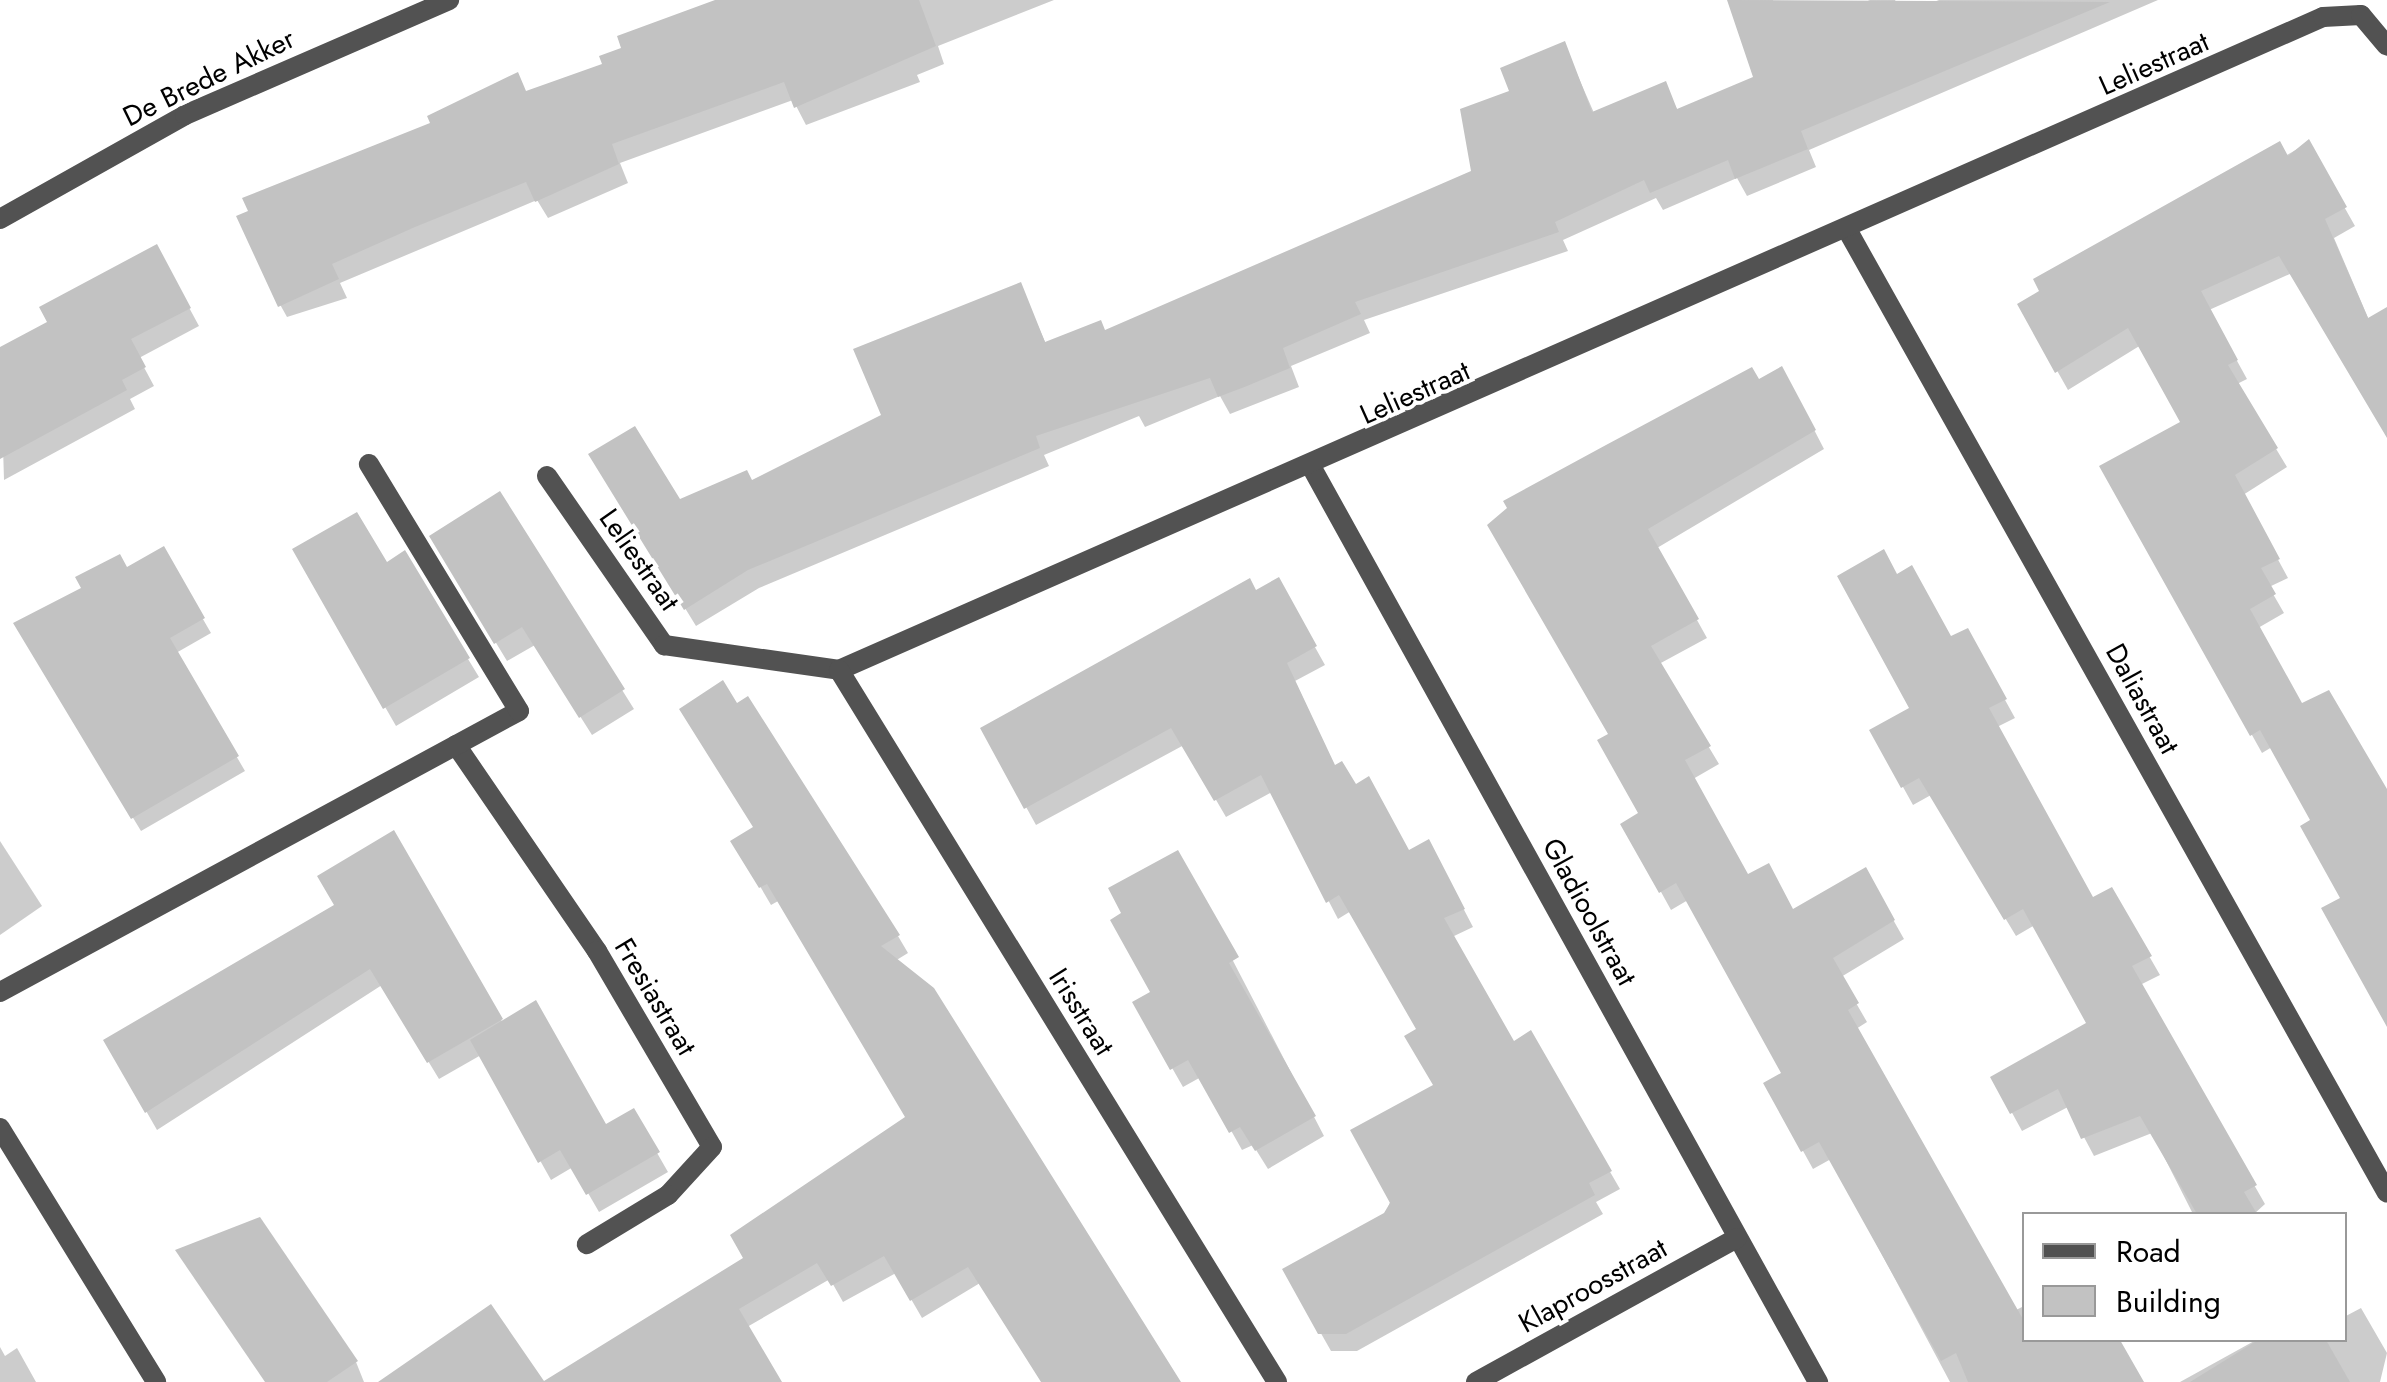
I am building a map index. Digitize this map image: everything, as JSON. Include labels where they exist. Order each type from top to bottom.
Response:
[{"type":"street","name":"De Brede Akker","points":[[0,219],[185,116],[449,0]]},
{"type":"street","name":"Leliestraat","points":[[547,476],[664,645],[839,670],[1848,233],[2324,17],[2361,16],[2387,46]]},
{"type":"street","name":"Daliastraat","points":[[1848,233],[2387,1193]]},
{"type":"street","points":[[0,992],[519,711],[368,464]]},
{"type":"street","name":"Gladioolstraat","points":[[1312,468],[1818,1382]]},
{"type":"street","name":"Irisstraat","points":[[839,670],[1276,1382]]},
{"type":"street","name":"Fresiastraat","points":[[456,745],[596,952],[712,1147],[668,1195],[587,1244]]},
{"type":"street","points":[[0,1128],[156,1382]]},
{"type":"street","name":"Klaproosstraat","points":[[1476,1382],[1737,1238]]},
{"type":"building","points":[[715,0],[919,0],[936,46],[794,108],[784,82],[612,144],[619,164],[535,202],[526,182],[415,227],[332,264],[339,279],[278,307],[236,216],[248,211],[242,198],[430,123],[427,116],[518,72],[526,91],[602,64],[599,56],[621,48],[617,36]]},
{"type":"building","points":[[1727,0],[2110,2],[1801,131],[1808,149],[1735,179],[1728,160],[1650,193],[1644,180],[1555,222],[1559,232],[1355,302],[1361,314],[1283,348],[1290,368],[1247,386],[1218,397],[1210,378],[1036,436],[1040,448],[748,570],[684,610],[588,454],[635,426],[680,499],[747,470],[752,480],[881,415],[853,349],[1021,282],[1045,342],[1101,320],[1105,330],[1471,171],[1460,109],[1509,91],[1500,68],[1565,41],[1592,112],[1666,81],[1677,109],[1753,77]]},
{"type":"building","points":[[2309,139],[2347,207],[2325,219],[2368,318],[2387,307],[2387,438],[2279,256],[2201,291],[2238,360],[2228,365],[2278,448],[2235,475],[2280,559],[2261,568],[2276,594],[2250,609],[2302,703],[2329,690],[2387,789],[2387,1027],[2321,908],[2340,898],[2300,826],[2310,820],[2260,730],[2250,736],[2099,466],[2180,422],[2128,328],[2055,373],[2017,304],[2039,291],[2033,279],[2280,141],[2288,156]]},
{"type":"building","points":[[157,244],[191,308],[131,339],[146,367],[122,380],[127,390],[0,459],[0,347],[47,322],[39,307]]},
{"type":"building","points":[[1782,366],[1816,430],[1648,529],[1699,619],[1651,646],[1711,746],[1685,760],[1748,874],[1769,863],[1793,909],[1866,867],[1895,920],[1833,958],[1859,1003],[1848,1010],[2022,1317],[2022,1342],[2121,1342],[2144,1382],[1968,1382],[1956,1353],[1941,1361],[1819,1142],[1801,1152],[1763,1083],[1781,1073],[1676,883],[1659,893],[1620,824],[1638,813],[1597,740],[1608,734],[1487,525],[1507,508],[1503,501],[1606,445],[1752,367],[1759,379]]},
{"type":"building","points":[[500,491],[625,689],[579,718],[522,627],[494,644],[429,536]]},
{"type":"building","points":[[357,512],[387,562],[405,550],[470,658],[383,709],[292,549]]},
{"type":"building","points":[[164,546],[205,618],[170,638],[239,756],[131,819],[13,623],[81,588],[75,577],[120,554],[127,567]]},
{"type":"building","points":[[1884,549],[1897,574],[1912,565],[1951,636],[1968,628],[2007,699],[1989,708],[2093,897],[2112,887],[2152,956],[2132,966],[2257,1185],[2244,1192],[2256,1212],[2196,1212],[2140,1116],[2081,1139],[2058,1089],[2010,1114],[1990,1077],[2086,1023],[2023,909],[2004,920],[1919,778],[1901,788],[1869,730],[1909,708],[1837,576]]},
{"type":"building","points":[[1279,577],[1317,646],[1287,663],[1335,765],[1342,761],[1356,784],[1369,776],[1409,850],[1429,839],[1465,909],[1444,918],[1514,1041],[1531,1030],[1612,1171],[1589,1183],[1595,1195],[1346,1334],[1318,1334],[1282,1269],[1384,1213],[1390,1203],[1350,1130],[1433,1085],[1404,1036],[1416,1029],[1339,895],[1326,903],[1261,775],[1214,801],[1171,728],[1024,809],[980,728],[1250,578],[1256,590]]},
{"type":"building","points":[[723,680],[737,703],[748,696],[900,935],[881,946],[934,988],[1181,1382],[1041,1382],[968,1267],[910,1301],[884,1256],[831,1286],[817,1263],[739,1309],[782,1382],[378,1382],[491,1304],[544,1381],[743,1258],[730,1235],[905,1117],[767,884],[759,888],[730,841],[753,827],[679,709]]},
{"type":"building","points":[[394,830],[503,1019],[427,1063],[370,969],[145,1113],[103,1040],[334,905],[317,876]]},
{"type":"building","points":[[1178,850],[1239,957],[1229,963],[1316,1116],[1255,1151],[1240,1127],[1229,1133],[1188,1060],[1170,1070],[1132,1002],[1150,992],[1110,920],[1121,913],[1108,888]]},
{"type":"building","points":[[536,1000],[606,1124],[634,1108],[660,1152],[586,1195],[560,1150],[538,1163],[470,1040]]},
{"type":"building","points":[[260,1217],[358,1361],[327,1382],[265,1382],[175,1250]]},
{"type":"building","points":[[2255,1342],[2327,1342],[2350,1382],[2190,1382]]}]
